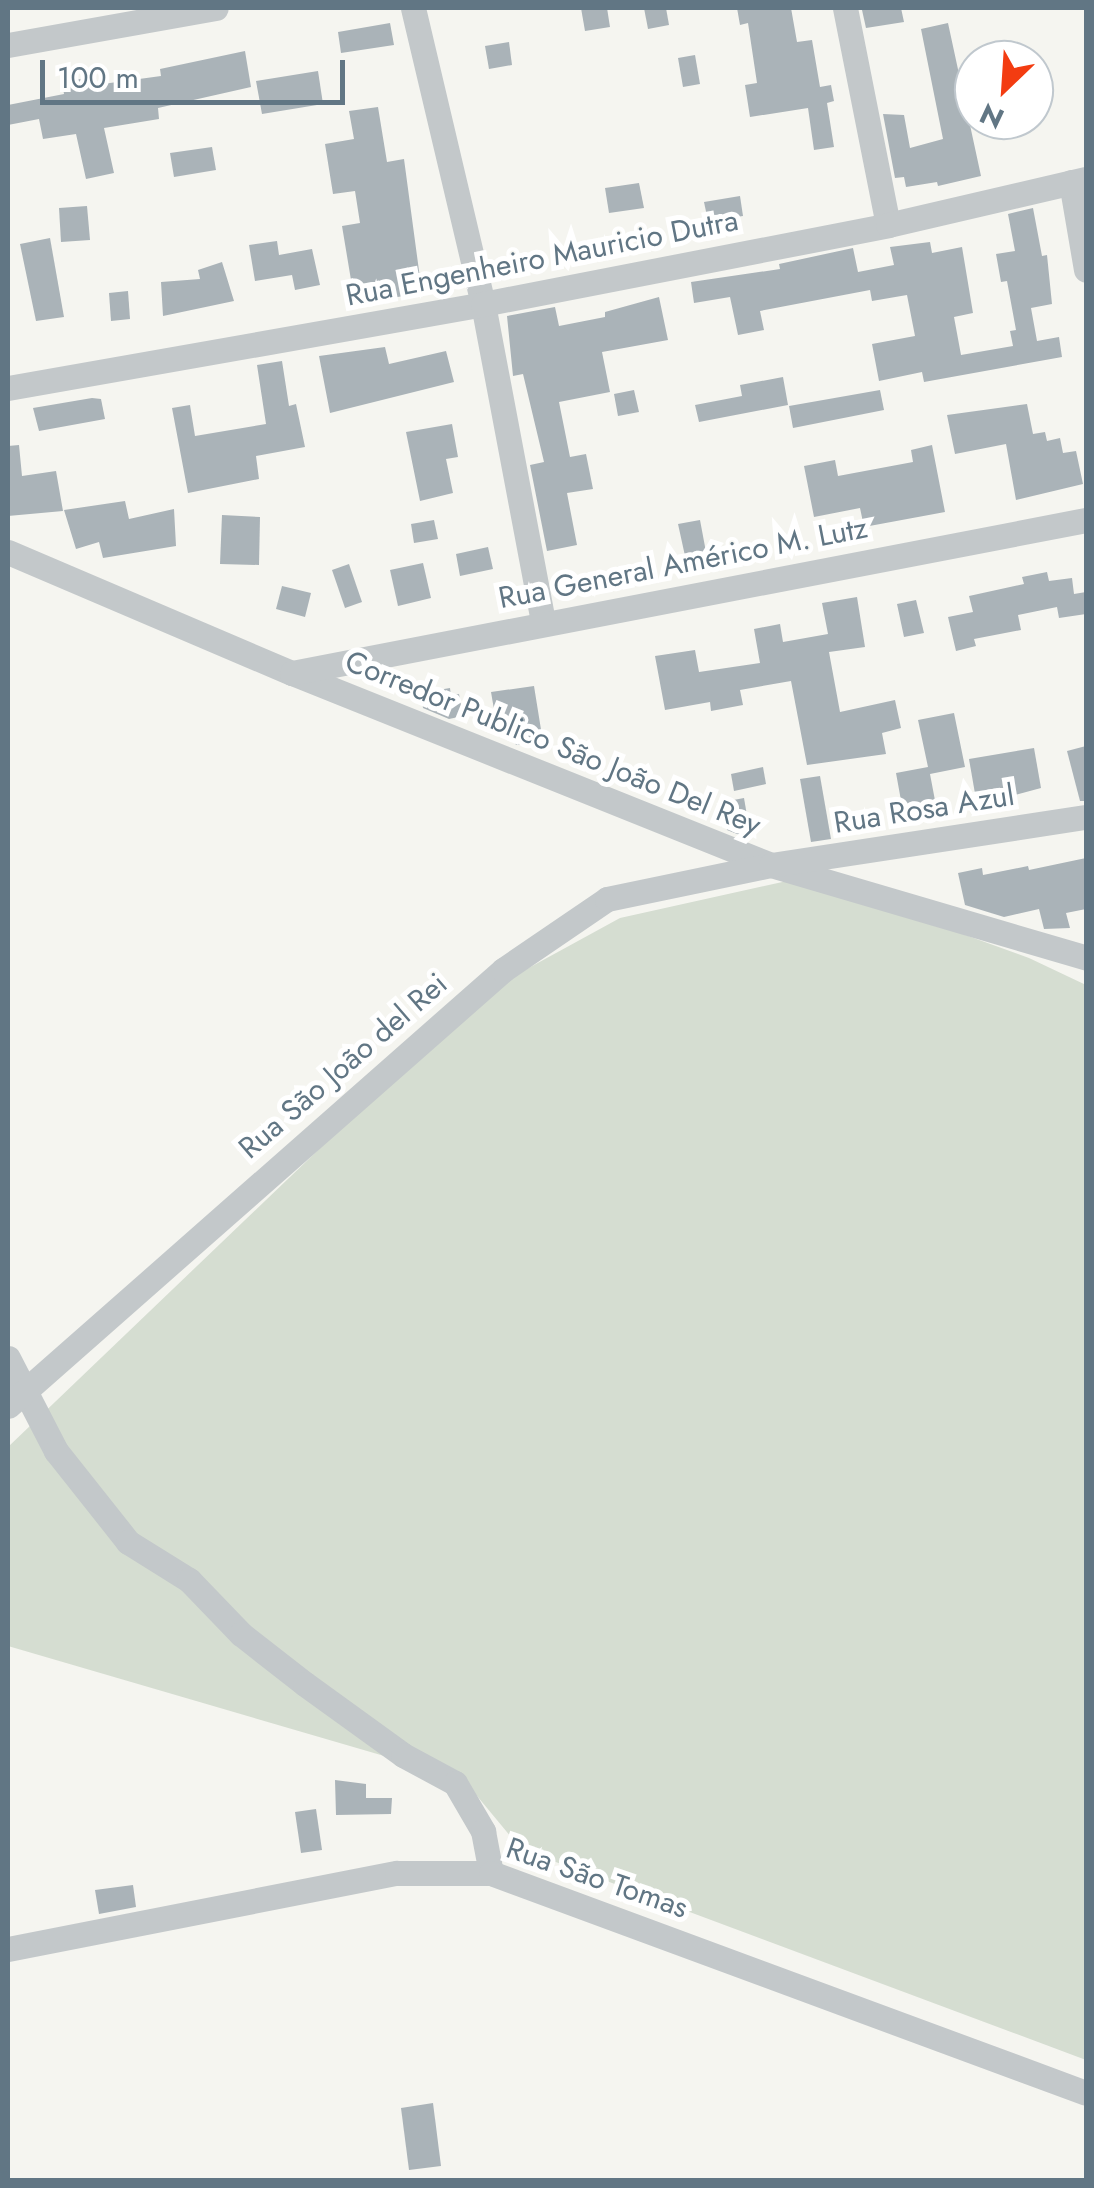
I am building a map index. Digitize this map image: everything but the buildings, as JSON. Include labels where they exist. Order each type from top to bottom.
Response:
[{"type":"street","points":[[8,45],[216,8]]},
{"type":"street","points":[[413,8],[483,304],[543,622]]},
{"type":"street","points":[[845,8],[888,225]]},
{"type":"street","points":[[1079,181],[1086,270]]},
{"type":"street","name":"Rua Engenheiro Mauricio Dutra","points":[[8,388],[483,304],[888,225],[1079,181]]},
{"type":"street","name":"Rua General Américo M. Lutz","points":[[292,673],[1086,520]]},
{"type":"street","name":"Corredor Publico São João Del Rey","points":[[8,552],[292,673],[771,865],[1086,958]]},
{"type":"street","name":"Rua Rosa Azul","points":[[771,865],[1086,818]]},
{"type":"street","name":"Rua São João del Rei","points":[[16,1397],[503,970],[607,899],[771,865]]},
{"type":"street","points":[[8,1358],[16,1397],[128,1542],[189,1580],[240,1634],[304,1684],[403,1755],[455,1782],[483,1831],[490,1873]]},
{"type":"street","name":"Rua São Tomas","points":[[8,1948],[397,1873],[490,1873],[1086,2092]]},
{"type":"shaded area","points":[[805,877],[1029,958],[1086,985],[1086,2060],[521,1849],[463,1779],[8,1646],[8,1447],[481,994],[620,918]]}]
